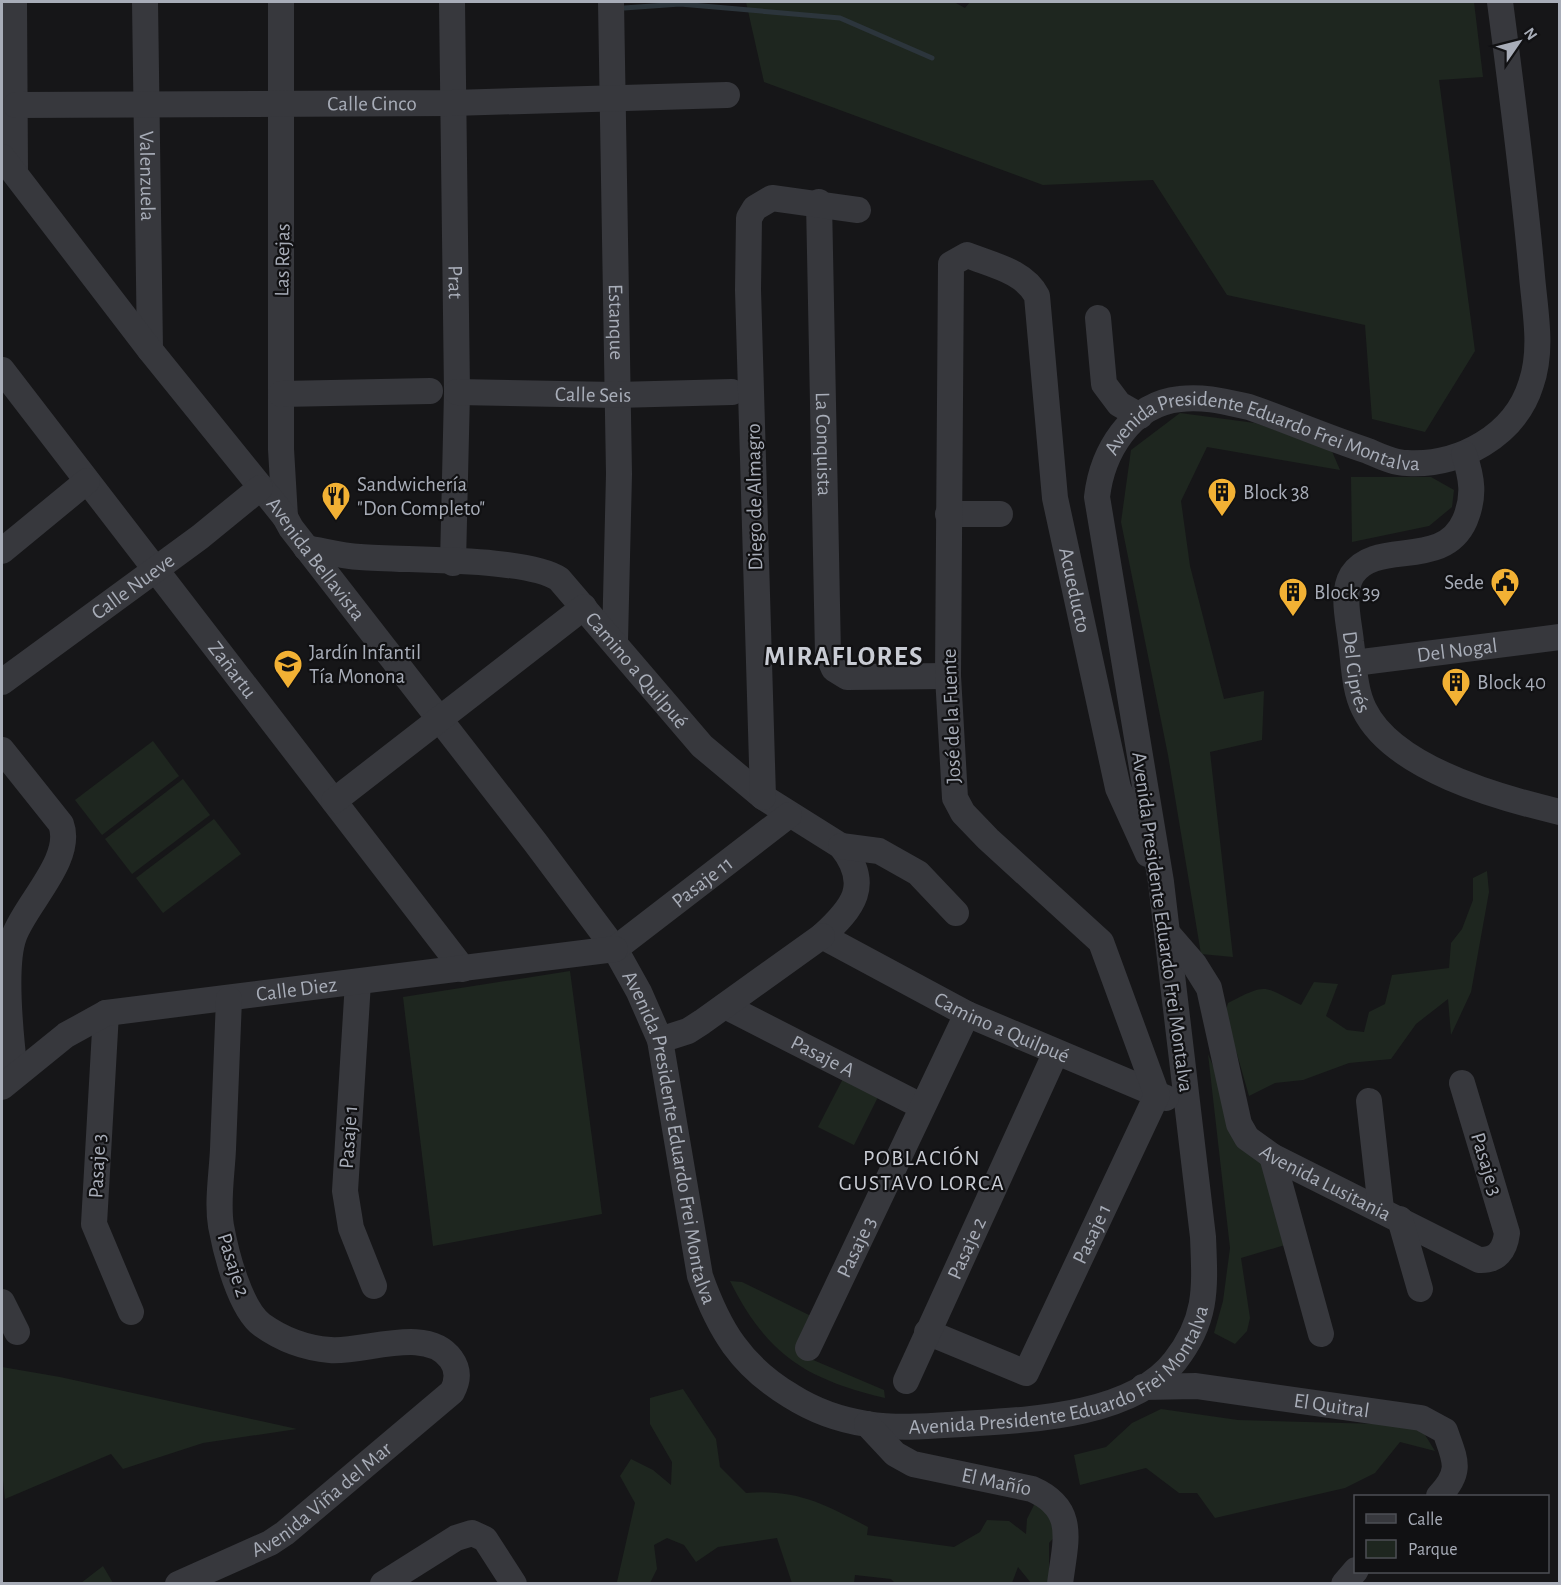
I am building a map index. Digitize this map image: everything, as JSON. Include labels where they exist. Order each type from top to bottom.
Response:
[{"type":"street","points":[[6,170],[16,105],[14,2]]},
{"type":"street","name":"Valenzuela","points":[[145,2],[150,350]]},
{"type":"street","name":"Las Rejas","points":[[281,2],[280,449],[285,518]]},
{"type":"street","name":"Prat","points":[[452,2],[456,392],[453,563]]},
{"type":"street","name":"Estanque","points":[[611,2],[619,474],[615,641]]},
{"type":"street","name":"Avenida Presidente Eduardo Frei Montalva","points":[[615,949],[639,992],[660,1040],[700,1276],[713,1313],[732,1346],[761,1377],[792,1398],[839,1418],[867,1424],[929,1426],[1047,1418],[1107,1404],[1143,1387],[1174,1362],[1190,1338],[1203,1306],[1203,1237],[1161,882],[1097,497],[1099,478],[1110,448],[1119,435],[1140,416],[1177,399],[1222,401],[1270,414],[1404,463],[1431,463],[1464,454],[1488,441],[1512,419],[1531,386],[1536,361],[1529,243],[1500,2]]},
{"type":"street","name":"Calle Cinco","points":[[16,105],[452,103],[727,95]]},
{"type":"street","name":"Avenida Bellavista","points":[[6,170],[285,518],[615,949]]},
{"type":"street","name":"Diego de Almagro","points":[[763,797],[747,290],[749,218],[762,202],[772,198],[819,202]]},
{"type":"street","points":[[819,202],[858,210]]},
{"type":"street","name":"La Conquista","points":[[819,202],[828,655],[834,669],[847,677],[948,676]]},
{"type":"street","name":"José de la Fuente","points":[[1033,288],[1019,275],[967,255],[951,264],[948,676],[955,798],[963,813],[988,839],[1101,942],[1157,1095]]},
{"type":"street","name":"Acueducto","points":[[1033,288],[1040,307],[1044,392],[1055,498],[1076,586],[1106,738],[1118,789],[1161,882]]},
{"type":"street","points":[[1098,318],[1104,384],[1119,404],[1140,416]]},
{"type":"street","name":"Zañartu","points":[[2,370],[463,969]]},
{"type":"street","points":[[281,394],[430,391]]},
{"type":"street","name":"Calle Seis","points":[[456,392],[616,395],[732,392]]},
{"type":"street","name":"Del Ciprés","points":[[1464,454],[1474,491],[1462,526],[1454,537],[1429,550],[1369,561],[1351,576],[1347,599],[1354,663],[1364,709],[1388,738],[1409,755],[1466,785],[1510,801],[1560,812]]},
{"type":"street","points":[[2,551],[87,481]]},
{"type":"street","name":"Calle Nueve","points":[[2,682],[260,488]]},
{"type":"street","points":[[948,514],[1000,514]]},
{"type":"street","name":"Camino a Quilpué","points":[[306,548],[358,557],[521,566],[551,574],[615,641],[702,746],[763,797],[841,846]]},
{"type":"street","points":[[334,801],[584,607]]},
{"type":"street","name":"Del Nogal","points":[[1354,663],[1560,637]]},
{"type":"street","points":[[2,750],[62,824],[65,833],[61,853],[14,935],[10,952],[8,1081]]},
{"type":"street","name":"Pasaje 11","points":[[615,949],[789,815]]},
{"type":"street","points":[[841,846],[879,851],[918,873],[956,913]]},
{"type":"street","points":[[660,1040],[688,1031],[822,936],[844,916],[856,891],[855,868],[841,846]]},
{"type":"street","name":"Avenida Lusitania","points":[[1168,934],[1194,964],[1209,988],[1239,1124],[1248,1138],[1272,1156],[1479,1260],[1497,1257],[1506,1246]]},
{"type":"street","name":"Camino a Quilpué","points":[[822,936],[967,1014],[1188,1107]]},
{"type":"street","name":"Calle Diez","points":[[8,1081],[88,1021],[106,1013],[615,949]]},
{"type":"street","name":"Pasaje 1","points":[[358,982],[345,1191],[351,1228],[374,1286]]},
{"type":"street","name":"Pasaje 2","points":[[229,999],[221,1224],[237,1283],[251,1313],[260,1324],[274,1333],[288,1341],[310,1348],[333,1351],[428,1342],[442,1350],[454,1363],[457,1378],[452,1392]]},
{"type":"street","name":"Pasaje A","points":[[725,1006],[921,1106]]},
{"type":"street","name":"Pasaje 3","points":[[106,1013],[94,1224],[131,1312]]},
{"type":"street","name":"Pasaje 3","points":[[808,1348],[921,1106],[967,1014]]},
{"type":"street","name":"Pasaje 2","points":[[906,1381],[1056,1052]]},
{"type":"street","name":"Pasaje 3","points":[[1462,1083],[1508,1233],[1506,1246]]},
{"type":"street","name":"Pasaje 1","points":[[927,1332],[1026,1373],[1157,1095]]},
{"type":"street","points":[[1369,1101],[1390,1214],[1420,1289]]},
{"type":"street","points":[[1272,1156],[1321,1334]]},
{"type":"street","points":[[2,1302],[16,1332]]},
{"type":"street","name":"El Quitral","points":[[1143,1387],[1196,1386],[1422,1418],[1445,1431],[1457,1465],[1450,1485],[1441,1495]]},
{"type":"street","name":"Avenida Viña del Mar","points":[[178,1584],[270,1543],[452,1392]]},
{"type":"street","name":"El Mañío","points":[[867,1424],[895,1454],[913,1464],[1032,1489],[1057,1504],[1065,1527],[1060,1584]]},
{"type":"street","points":[[383,1584],[456,1538],[472,1533],[485,1539],[514,1584]]},
{"type":"street","points":[[1344,1584],[1354,1572]]},
{"type":"green space","points":[[746,2],[954,2],[965,8],[970,2],[1474,2],[1483,77],[1439,80],[1475,351],[1425,432],[1372,419],[1365,325],[1227,295],[1153,180],[1043,185],[764,82]]},
{"type":"green space","points":[[1180,413],[1255,423],[1331,449],[1340,470],[1207,447],[1181,501],[1190,566],[1224,699],[1264,691],[1262,740],[1210,752],[1233,957],[1201,954],[1168,755],[1121,522],[1131,450]]},
{"type":"green space","points":[[1351,477],[1431,477],[1454,490],[1452,507],[1429,526],[1352,542]]},
{"type":"green space","points":[[153,741],[179,776],[102,835],[75,800]]},
{"type":"green space","points":[[183,779],[210,815],[132,874],[105,839]]},
{"type":"green space","points":[[214,819],[241,854],[163,913],[136,878]]},
{"type":"green space","points":[[1487,871],[1489,892],[1471,992],[1451,1035],[1448,999],[1416,1024],[1391,1059],[1349,1063],[1303,1080],[1275,1083],[1249,1096],[1237,1054],[1223,1020],[1228,1003],[1251,992],[1265,989],[1272,990],[1301,1005],[1314,982],[1338,984],[1326,1016],[1347,1030],[1364,1032],[1369,1012],[1385,1004],[1392,975],[1449,968],[1451,943],[1462,929],[1473,900],[1473,878]]},
{"type":"green space","points":[[570,971],[602,1214],[433,1246],[403,997]]},
{"type":"green space","points":[[1208,1054],[1239,1127],[1265,1153],[1285,1245],[1241,1258],[1250,1318],[1247,1331],[1235,1344],[1214,1333],[1223,1301],[1230,1248]]},
{"type":"green space","points":[[847,1071],[882,1089],[854,1145],[818,1127]]},
{"type":"green space","points":[[730,1281],[742,1282],[815,1318],[799,1354],[884,1390],[885,1398],[833,1382],[792,1360],[774,1346],[759,1328]]},
{"type":"green space","points":[[2,1367],[60,1377],[297,1429],[203,1443],[123,1469],[111,1454],[5,1499],[2,1471]]},
{"type":"green space","points":[[683,1389],[716,1439],[720,1467],[746,1493],[780,1493],[810,1500],[838,1511],[868,1527],[867,1535],[954,1547],[980,1532],[987,1520],[1009,1521],[1026,1534],[1027,1519],[1042,1489],[1060,1531],[1049,1543],[1049,1581],[1031,1583],[1018,1567],[1012,1583],[895,1583],[891,1579],[855,1575],[854,1583],[792,1583],[777,1538],[718,1547],[696,1562],[684,1545],[667,1538],[654,1545],[657,1569],[650,1583],[617,1582],[635,1503],[620,1476],[631,1459],[653,1470],[671,1485],[672,1462],[650,1424],[650,1398]]},
{"type":"green space","points":[[1161,1409],[1238,1420],[1380,1424],[1422,1430],[1435,1451],[1400,1442],[1375,1473],[1345,1488],[1215,1518],[1197,1493],[1179,1493],[1146,1468],[1080,1485],[1074,1455],[1106,1447],[1132,1423]]},
{"type":"green space","points":[[103,1566],[113,1583],[81,1583]]},
{"type":"waterway","points":[[624,8],[680,4],[840,18],[932,58]]},
{"type":"place","name":"Block 38","points":[[1222,518]]},
{"type":"place","name":"Sandwichería \"Don Completo\"","points":[[336,522]]},
{"type":"place","name":"Sede","points":[[1505,608]]},
{"type":"place","name":"Block 39","points":[[1293,618]]},
{"type":"place","name":"Jardín Infantil Tía Monona","points":[[288,690]]},
{"type":"place","name":"Block 40","points":[[1456,708]]},
{"type":"district","name":"MIRAFLORES","points":[[844,656]]},
{"type":"district","name":"POBLACIÓN GUSTAVO LORCA","points":[[922,1170]]}]
